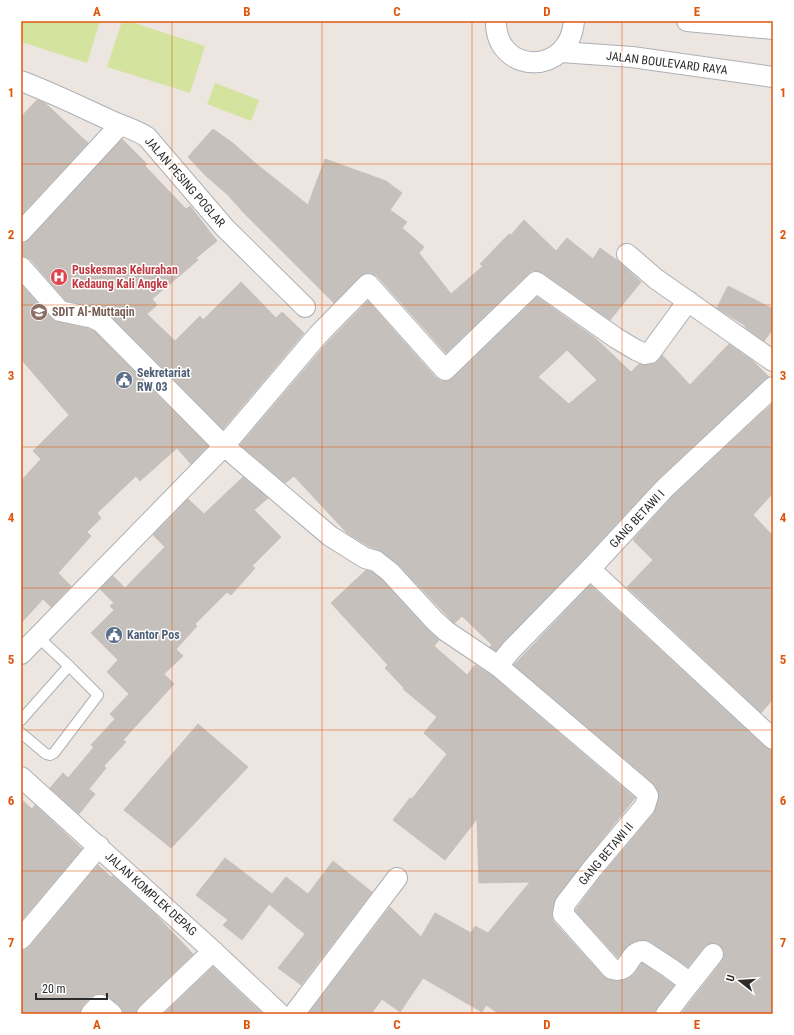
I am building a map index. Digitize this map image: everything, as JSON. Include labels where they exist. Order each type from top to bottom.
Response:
[{"type":"street","points":[[494,22],[498,37],[505,49],[510,54],[522,60],[536,62],[549,59],[561,52],[571,38],[574,21]]},
{"type":"street","points":[[686,21],[773,29]]},
{"type":"street","name":"JALAN BOULEVARD RAYA","points":[[561,52],[632,57],[773,77]]},
{"type":"street","name":"JALAN PESING POGLAR","points":[[21,81],[46,90],[120,125],[140,132],[147,137],[225,228],[305,307]]},
{"type":"street","points":[[21,232],[120,125]]},
{"type":"street","points":[[627,254],[656,279],[773,361]]},
{"type":"street","points":[[21,267],[60,311],[93,318],[101,322],[224,446],[330,536],[365,558],[376,562],[390,572],[446,631],[502,661]]},
{"type":"street","points":[[21,654],[224,446],[318,335],[368,284],[445,370],[536,282],[616,338],[645,354],[650,353],[688,301]]},
{"type":"street","name":"GANG BETAWI I","points":[[502,661],[665,488],[773,387]]},
{"type":"street","points":[[590,569],[773,739]]},
{"type":"street","name":"GANG BETAWI II","points":[[502,661],[645,791],[648,796],[646,806],[564,904],[563,914],[612,969],[618,971],[623,969],[634,954],[644,951],[690,983]]},
{"type":"street","name":"JALAN KOMPLEK DEPAG","points":[[21,777],[99,846],[280,1014]]},
{"type":"street","points":[[21,939],[99,846]]},
{"type":"street","points":[[294,1014],[397,878]]},
{"type":"street","points":[[147,1014],[213,951]]},
{"type":"street","points":[[666,1014],[713,954]]},
{"type":"street","points":[[92,1014],[99,1005],[101,1005],[112,1014]]},
{"type":"lane","points":[[21,733],[46,754],[50,755],[54,753],[98,695],[38,637]]},
{"type":"lane","points":[[21,720],[69,666]]},
{"type":"green space","points":[[21,21],[100,21],[87,63],[21,42]]},
{"type":"green space","points":[[122,21],[128,21],[205,46],[190,93],[107,67]]},
{"type":"green space","points":[[215,83],[259,100],[251,121],[207,104]]},
{"type":"building","points":[[37,100],[45,103],[88,143],[21,215],[21,117]]},
{"type":"building","points":[[213,129],[234,144],[255,163],[308,205],[325,159],[386,181],[402,193],[390,210],[407,222],[402,228],[424,247],[419,253],[451,294],[483,266],[480,264],[509,234],[511,235],[524,220],[556,251],[567,238],[593,259],[600,248],[618,261],[641,282],[610,320],[543,273],[532,271],[446,353],[377,276],[372,273],[366,273],[360,276],[334,303],[228,195],[206,176],[188,157]]},
{"type":"building","points":[[122,139],[147,164],[145,166],[186,209],[190,206],[217,241],[196,258],[198,260],[152,299],[157,305],[147,314],[175,341],[200,316],[203,320],[241,282],[276,318],[282,312],[304,333],[223,429],[109,314],[96,307],[66,301],[30,259],[25,256],[21,256],[21,243],[25,243],[29,240]]},
{"type":"building","points":[[21,284],[52,319],[58,322],[94,331],[208,446],[191,464],[177,448],[140,481],[136,476],[97,513],[101,518],[87,532],[91,536],[58,573],[71,586],[51,607],[43,599],[21,623],[21,481],[41,459],[33,451],[69,415],[21,359]]},
{"type":"building","points":[[728,286],[773,309],[773,329],[764,341],[745,327],[746,326],[717,308]]},
{"type":"building","points":[[537,297],[595,338],[631,372],[639,364],[653,364],[659,360],[662,355],[690,385],[729,344],[753,361],[769,377],[765,379],[657,480],[496,651],[490,647],[492,645],[462,616],[455,623],[453,622],[397,563],[383,552],[370,547],[347,533],[294,476],[285,483],[240,445],[327,343],[368,301],[436,378],[441,381],[447,381],[453,378]],"holes":[[[567,350],[597,380],[569,404],[538,377]]]},
{"type":"building","points":[[773,403],[773,493],[753,515],[773,536],[773,699],[761,713],[627,587],[653,560],[633,540],[673,496]]},
{"type":"building","points":[[243,477],[268,498],[254,510],[281,537],[252,566],[255,568],[231,595],[227,592],[195,624],[197,626],[176,649],[183,656],[164,674],[174,684],[123,740],[126,742],[104,766],[106,768],[89,789],[95,794],[79,814],[50,788],[63,773],[68,778],[94,747],[91,745],[115,719],[110,714],[129,694],[107,672],[118,660],[91,633],[114,610],[110,606],[114,603],[100,589],[113,576],[125,588],[165,547],[153,535],[188,499],[204,514]]},
{"type":"building","points":[[366,570],[371,571],[382,580],[439,640],[434,646],[467,675],[475,665],[491,675],[635,798],[556,897],[552,917],[554,922],[604,977],[617,981],[626,980],[634,975],[642,963],[674,985],[657,1007],[655,1014],[500,1014],[486,1005],[482,1012],[423,978],[400,1012],[382,999],[371,1014],[308,1014],[390,907],[421,937],[435,913],[471,933],[475,926],[488,933],[530,882],[479,883],[477,819],[445,860],[393,820],[410,798],[412,799],[447,754],[424,733],[437,717],[403,689],[404,688],[385,668],[388,665],[331,603]]},
{"type":"building","points":[[590,585],[765,747],[773,750],[773,1014],[681,1014],[722,961],[724,950],[720,945],[715,943],[708,944],[688,967],[650,941],[643,940],[636,941],[628,945],[618,958],[575,911],[601,876],[654,813],[659,795],[652,782],[514,665]]},
{"type":"building","points":[[198,724],[248,767],[171,848],[124,810]]},
{"type":"building","points":[[21,799],[32,809],[35,805],[82,849],[21,921]]},
{"type":"building","points":[[225,858],[272,894],[286,877],[308,894],[333,861],[372,892],[301,985],[278,968],[305,934],[269,904],[242,940],[223,925],[228,920],[196,895]]},
{"type":"building","points":[[98,865],[111,877],[113,876],[156,915],[193,954],[139,1006],[136,1010],[136,1014],[123,1014],[123,1010],[119,1005],[108,996],[95,994],[90,997],[82,1007],[80,1014],[21,1014],[21,950],[25,950],[30,946]]},
{"type":"building","points":[[213,967],[263,1014],[164,1014]]},
{"type":"place","name":"Puskesmas Kelurahan Kedaung Kali Angke","points":[[59,277]]},
{"type":"place","name":"SDIT Al-Muttaqin","points":[[39,312]]},
{"type":"place","name":"Sekretariat RW 03","points":[[124,380]]},
{"type":"place","name":"Kantor Pos","points":[[114,635]]}]
